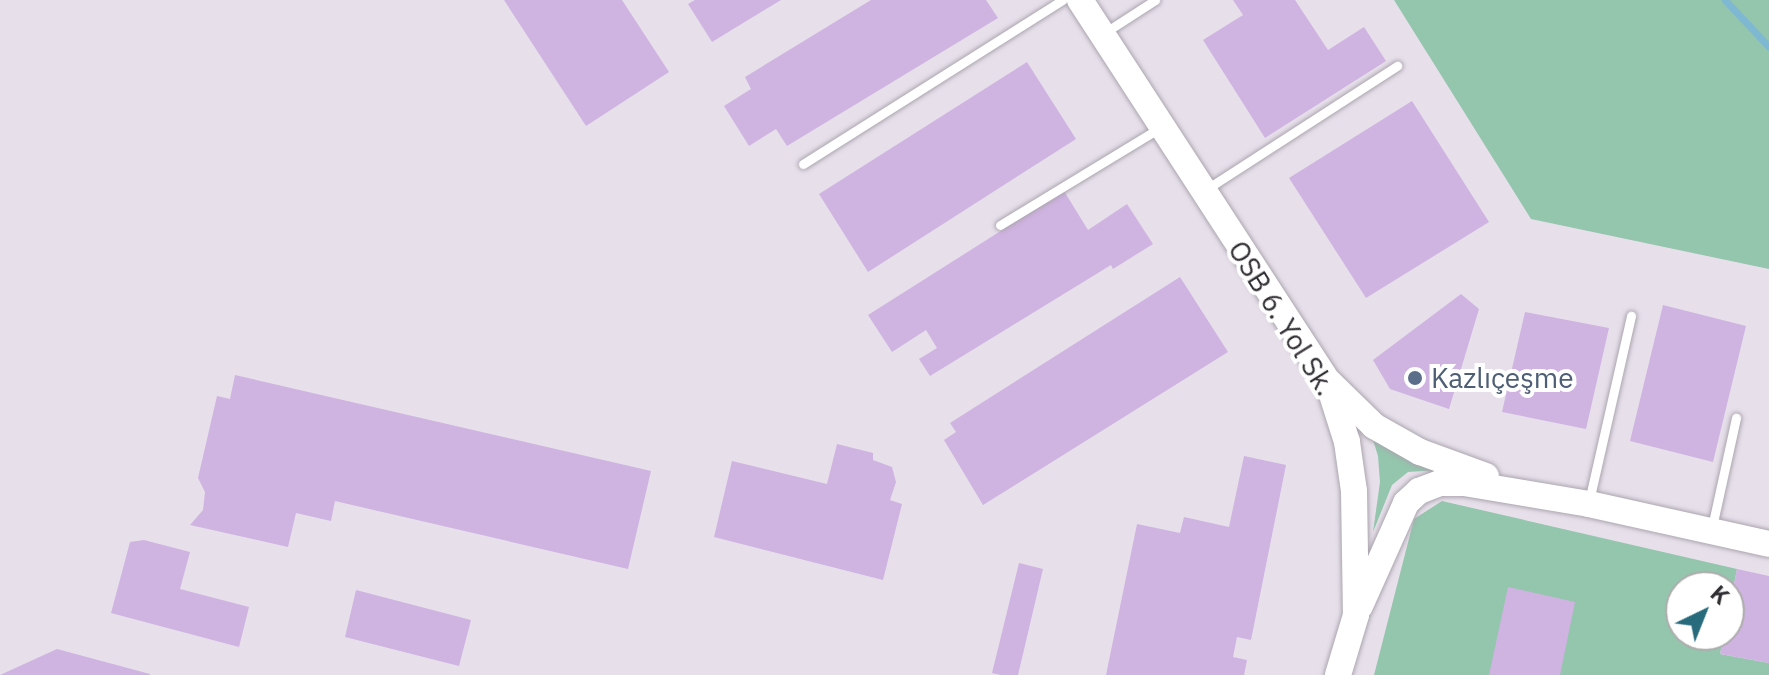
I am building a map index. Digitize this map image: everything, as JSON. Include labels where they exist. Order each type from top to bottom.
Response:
[{"type":"main road","name":"OSB 6. Yol Sk.","points":[[1080,0],[1328,382],[1347,442],[1354,491],[1356,615],[1338,675]]},
{"type":"main road","points":[[1328,382],[1374,426],[1420,452],[1539,495]]},
{"type":"main road","points":[[1350,675],[1356,615],[1397,519],[1406,503],[1419,491],[1440,483],[1464,483],[1589,504],[1769,544]]},
{"type":"lane","points":[[803,164],[1062,0]]},
{"type":"lane","points":[[1102,34],[1155,0]]},
{"type":"lane","points":[[1203,191],[1397,66]]},
{"type":"lane","points":[[1000,225],[1161,127]]},
{"type":"lane","points":[[1589,504],[1631,316]]},
{"type":"lane","points":[[1711,532],[1736,418]]},
{"type":"green space","points":[[1394,0],[1769,0],[1769,269],[1531,219]]},
{"type":"green space","points":[[1369,427],[1439,470],[1408,472],[1392,485],[1373,532],[1380,482],[1378,456]]},
{"type":"green space","points":[[1442,501],[1737,569],[1665,571],[1665,651],[1721,651],[1720,654],[1769,663],[1769,675],[1374,675],[1414,519]]},
{"type":"building","points":[[504,0],[622,0],[669,72],[586,126]]},
{"type":"building","points":[[695,0],[781,0],[712,42],[688,4]]},
{"type":"building","points":[[871,0],[986,0],[998,18],[787,146],[776,129],[749,146],[724,106],[751,89],[745,77]]},
{"type":"building","points":[[1233,0],[1295,0],[1328,50],[1364,27],[1386,61],[1265,138],[1203,40],[1243,15]]},
{"type":"building","points":[[1027,62],[1076,139],[868,272],[819,194]]},
{"type":"building","points":[[1412,101],[1489,222],[1366,298],[1289,178]]},
{"type":"building","points":[[1064,191],[1088,230],[1127,204],[1153,244],[1113,269],[1111,265],[930,376],[919,359],[937,348],[926,330],[892,352],[868,315]]},
{"type":"building","points":[[1180,277],[1228,352],[983,505],[944,440],[956,432],[950,423]]},
{"type":"building","points":[[1461,294],[1479,309],[1449,409],[1390,389],[1373,360]]},
{"type":"building","points":[[1663,305],[1746,326],[1713,462],[1630,441]]},
{"type":"building","points":[[1525,312],[1609,328],[1586,429],[1502,412]]},
{"type":"building","points":[[235,375],[651,471],[628,569],[335,501],[331,521],[296,513],[288,547],[190,525],[203,510],[205,492],[198,478],[217,396],[230,399]]},
{"type":"building","points":[[837,444],[873,453],[873,460],[892,467],[896,482],[890,500],[902,504],[883,580],[714,537],[732,461],[827,484]]},
{"type":"building","points":[[1244,456],[1286,465],[1251,640],[1237,637],[1233,657],[1247,660],[1244,675],[1106,675],[1137,524],[1180,533],[1184,517],[1229,527]]},
{"type":"building","points":[[144,540],[190,552],[180,589],[249,607],[239,647],[111,613],[130,542]]},
{"type":"building","points":[[1019,563],[1043,569],[1018,675],[1001,675],[992,673]]},
{"type":"building","points":[[1737,569],[1769,576],[1769,663],[1720,654],[1721,651],[1745,651],[1745,571]]},
{"type":"building","points":[[1508,587],[1575,602],[1560,675],[1489,675]]},
{"type":"building","points":[[356,590],[471,620],[459,666],[345,637]]},
{"type":"building","points":[[57,649],[150,674],[150,675],[0,675]]},
{"type":"waterway","points":[[1725,0],[1769,47]]},
{"type":"place","name":"Kazlıçeşme","points":[[1415,378]]}]
